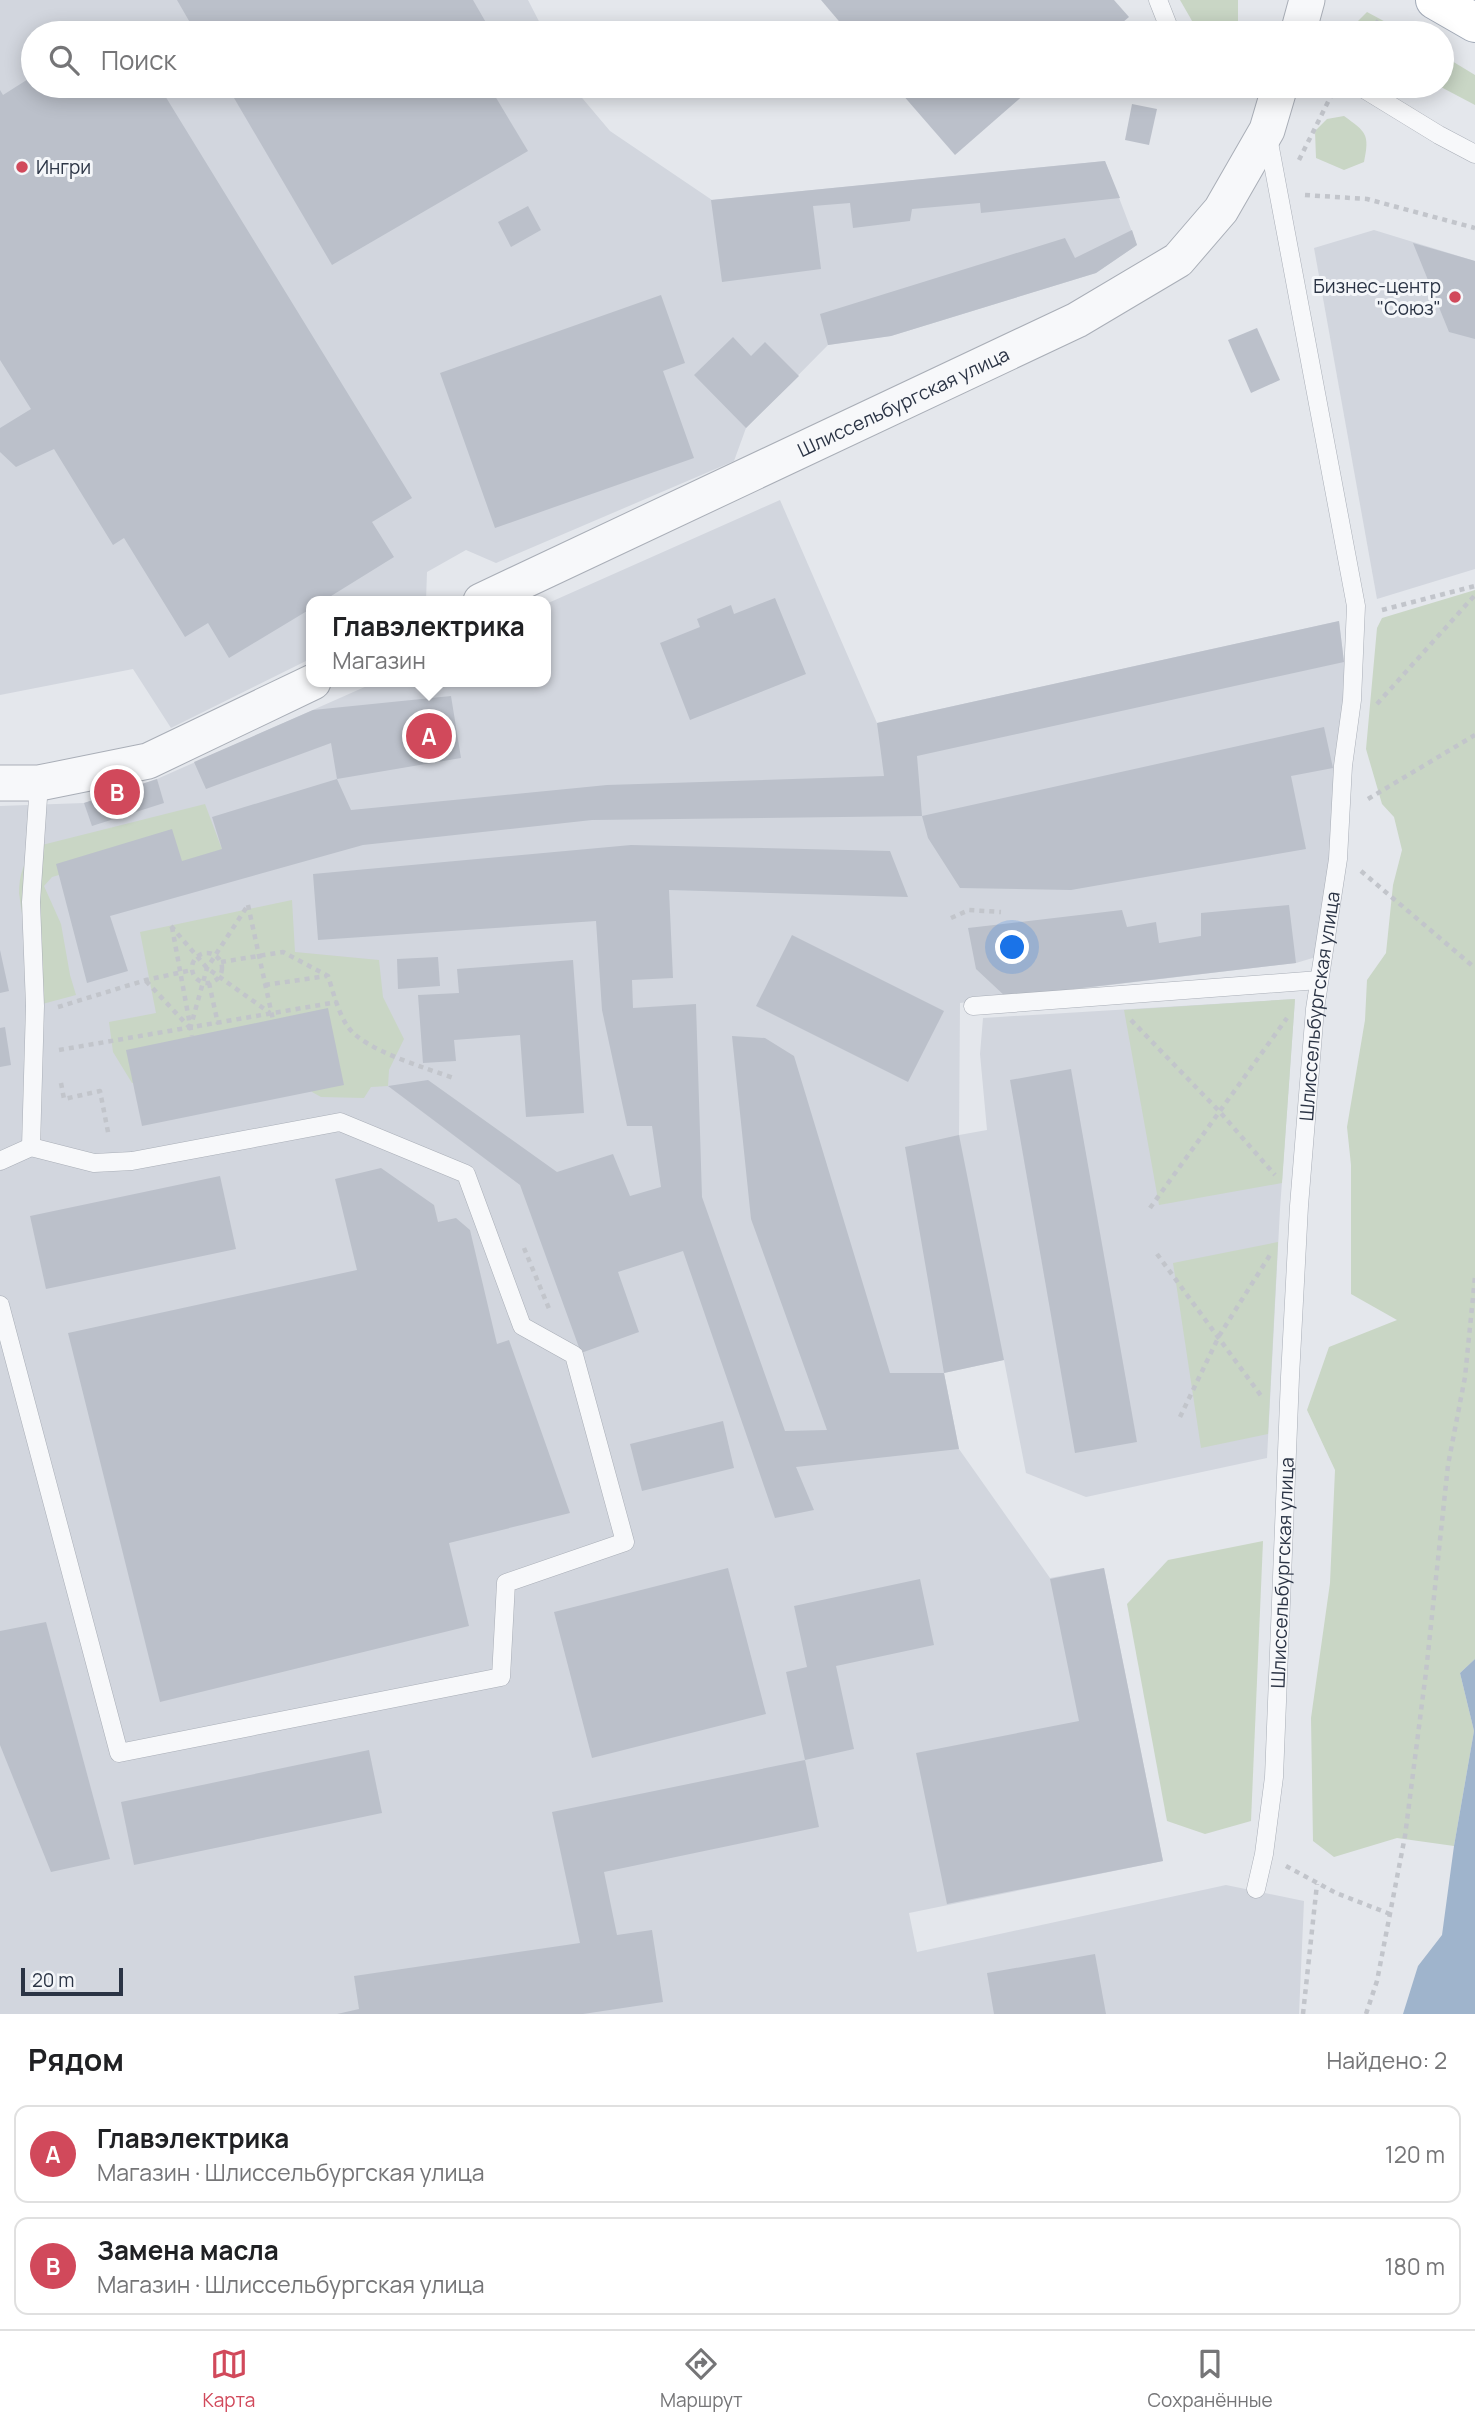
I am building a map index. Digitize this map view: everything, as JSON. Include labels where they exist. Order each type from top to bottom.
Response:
[{"type":"main road","points":[[1435,0],[1475,23]]},
{"type":"street","points":[[1301,21],[1307,0]]},
{"type":"street","name":"Шлиссельбургская улица","points":[[492,596],[1077,320],[1178,260],[1222,210],[1267,130],[1268,98]]},
{"type":"street","points":[[0,783],[38,783],[148,761],[306,685]]},
{"type":"lane","points":[[1158,0],[1166,21]]},
{"type":"lane","points":[[1379,98],[1475,154]]},
{"type":"lane","name":"Шлиссельбургская улица","points":[[1256,1889],[1264,1854],[1274,1777],[1299,1206],[1315,1009],[1338,859],[1343,766],[1352,700],[1356,606],[1267,130]]},
{"type":"lane","points":[[31,1147],[35,1006],[31,902],[38,783]]},
{"type":"lane","points":[[973,1006],[1319,980]]},
{"type":"lane","points":[[0,1161],[31,1147],[94,1163],[132,1161],[341,1122],[466,1174],[522,1326],[574,1355],[625,1542],[506,1583],[501,1677],[119,1753],[0,1305]]},
{"type":"path","points":[[1330,98],[1315,131],[1280,193],[1367,199],[1475,228]]},
{"type":"path","points":[[1371,612],[1475,586]]},
{"type":"path","points":[[1373,708],[1475,595]]},
{"type":"path","points":[[1364,802],[1475,735]]},
{"type":"path","points":[[1359,870],[1475,968]]},
{"type":"path","points":[[190,1029],[206,983],[207,968],[248,905],[272,1017],[207,968],[171,926],[190,1029],[192,1036]]},
{"type":"path","points":[[951,918],[969,910],[1001,912]]},
{"type":"path","points":[[221,962],[283,952],[328,976],[348,1027],[377,1050],[456,1079]]},
{"type":"path","points":[[218,1024],[206,983],[196,978],[192,970],[197,957],[206,953],[216,955],[221,962],[220,977]]},
{"type":"path","points":[[54,1008],[146,980],[192,970]]},
{"type":"path","points":[[265,985],[328,976]]},
{"type":"path","points":[[206,983],[220,977]]},
{"type":"path","points":[[146,980],[190,1029]]},
{"type":"path","points":[[1150,1208],[1294,1008],[1319,980]]},
{"type":"path","points":[[1128,1016],[1219,1111],[1282,1183]]},
{"type":"path","points":[[1157,1254],[1269,1406]]},
{"type":"path","points":[[1180,1418],[1219,1336],[1270,1254]]},
{"type":"path","points":[[1366,2014],[1377,1981],[1405,1836],[1448,1465],[1465,1377],[1475,1277]]},
{"type":"path","points":[[1264,1854],[1317,1884],[1390,1914]]},
{"type":"path","points":[[1303,2014],[1317,1884]]},
{"type":"shaded area","points":[[0,0],[528,0],[539,21],[21,21],[21,98],[582,98],[610,131],[712,200],[1105,161],[1137,245],[1096,273],[891,336],[828,345],[746,428],[734,461],[496,563],[466,550],[427,572],[426,596],[306,596],[306,661],[171,728],[133,669],[0,695]]},
{"type":"shaded area","points":[[1374,230],[1475,261],[1475,569],[1377,599],[1314,248]]},
{"type":"shaded area","points":[[780,500],[877,723],[1339,621],[1344,662],[1343,766],[1316,957],[1296,963],[960,1003],[959,1135],[987,1130],[980,1054],[983,1018],[1295,999],[1280,1209],[1267,1458],[1086,1497],[1026,1473],[1004,1360],[944,1373],[959,1449],[1050,1578],[1104,1568],[1163,1861],[909,1913],[917,1952],[1226,1885],[1304,1901],[1299,2014],[0,2014],[0,806],[84,803],[157,779],[365,687],[551,687],[551,602]]},
{"type":"green space","points":[[1180,0],[1238,0],[1238,21],[1192,21]]},
{"type":"green space","points":[[1367,12],[1384,21],[1358,21]]},
{"type":"green space","points":[[1454,62],[1475,75],[1475,105],[1454,94]]},
{"type":"green space","points":[[1344,116],[1362,130],[1366,145],[1364,162],[1344,170],[1316,158],[1315,131],[1327,119]]},
{"type":"green space","points":[[1475,590],[1475,1659],[1460,1673],[1474,1731],[1454,1846],[1397,1838],[1334,1857],[1313,1841],[1311,1718],[1330,1583],[1335,1470],[1307,1410],[1329,1347],[1397,1320],[1351,1294],[1351,1165],[1347,1127],[1365,1020],[1367,980],[1386,953],[1393,885],[1402,850],[1394,817],[1382,804],[1366,749],[1377,628],[1382,618]]},
{"type":"green space","points":[[205,804],[226,860],[153,880],[138,852],[52,877],[44,886],[61,924],[76,995],[35,1006],[19,893],[23,869],[34,847]]},
{"type":"green space","points":[[292,900],[295,952],[379,960],[383,997],[404,1039],[389,1070],[388,1086],[371,1087],[364,1098],[321,1097],[312,1092],[303,1049],[132,1083],[113,1052],[109,1022],[156,1013],[140,932]]},
{"type":"green space","points":[[1295,999],[1282,1183],[1159,1205],[1124,1010]]},
{"type":"green space","points":[[1278,1242],[1268,1434],[1201,1448],[1173,1263]]},
{"type":"green space","points":[[1263,1541],[1251,1821],[1205,1834],[1167,1821],[1127,1604],[1168,1560]]},
{"type":"water","points":[[1475,1659],[1475,2014],[1403,2014],[1418,1966],[1442,1935],[1474,1731],[1460,1673]]},
{"type":"building","points":[[177,0],[473,0],[485,21],[189,21]]},
{"type":"building","points":[[821,0],[1114,0],[1129,17],[1124,21],[839,21]]},
{"type":"building","points":[[21,84],[21,98],[166,98],[412,498],[372,522],[394,557],[331,596],[306,596],[306,612],[229,658],[208,623],[185,637],[124,538],[113,545],[54,449],[16,467],[0,452],[0,428],[31,409],[0,360],[0,90],[3,95]]},
{"type":"building","points":[[234,98],[496,98],[528,151],[332,265]]},
{"type":"building","points":[[905,98],[1020,98],[955,155]]},
{"type":"building","points":[[1132,104],[1157,109],[1149,145],[1125,140]]},
{"type":"building","points":[[1105,161],[1120,198],[981,213],[980,203],[912,209],[910,221],[853,228],[850,203],[813,206],[821,269],[722,282],[711,200]]},
{"type":"building","points":[[528,206],[541,230],[511,247],[498,222]]},
{"type":"building","points":[[1132,230],[1137,245],[1096,273],[891,336],[828,345],[820,314],[1065,238],[1075,258]]},
{"type":"building","name":"Бизнес-центр \"Союз\"","points":[[1413,243],[1475,261],[1475,339],[1449,332]]},
{"type":"building","points":[[661,295],[685,363],[663,371],[694,458],[495,528],[440,373]]},
{"type":"building","points":[[1257,328],[1280,380],[1251,393],[1228,340]]},
{"type":"building","points":[[733,337],[751,356],[765,342],[799,376],[746,428],[694,375]]},
{"type":"building","points":[[775,598],[806,674],[690,720],[660,643],[700,627],[697,619],[731,605],[734,614]]},
{"type":"building","points":[[1339,621],[1344,662],[917,756],[922,816],[592,820],[363,845],[110,916],[128,971],[87,983],[56,864],[172,829],[182,861],[222,849],[212,817],[337,779],[351,810],[607,785],[884,776],[877,723]]},
{"type":"building","points":[[451,696],[461,758],[337,779],[331,743],[206,789],[194,762],[313,710]]},
{"type":"building","points":[[1324,727],[1333,768],[1291,776],[1306,849],[1071,890],[960,888],[928,838],[922,816]]},
{"type":"building","points":[[157,779],[164,803],[92,826],[84,803]]},
{"type":"building","points":[[631,845],[890,851],[908,897],[669,890],[673,978],[632,980],[633,1008],[696,1004],[702,1197],[785,1431],[827,1430],[751,1219],[732,1036],[765,1038],[794,1056],[890,1373],[944,1373],[959,1449],[796,1467],[814,1510],[775,1518],[683,1251],[618,1272],[639,1332],[581,1353],[520,1185],[388,1086],[428,1080],[557,1172],[613,1154],[630,1196],[661,1187],[652,1126],[627,1126],[602,1010],[596,921],[318,940],[313,874]]},
{"type":"building","points":[[1289,905],[1296,963],[1006,997],[976,969],[968,928],[1122,910],[1127,927],[1156,922],[1159,943],[1201,936],[1201,913]]},
{"type":"building","points":[[792,935],[944,1011],[908,1082],[756,1006]]},
{"type":"building","points":[[0,950],[9,991],[0,993]]},
{"type":"building","points":[[438,957],[440,986],[398,989],[397,959]]},
{"type":"building","points":[[573,960],[584,1113],[526,1117],[520,1035],[454,1040],[456,1061],[423,1063],[418,995],[459,993],[457,969]]},
{"type":"building","points":[[328,1008],[344,1085],[142,1126],[126,1050]]},
{"type":"building","points":[[5,1027],[11,1065],[0,1067],[0,1028]]},
{"type":"building","points":[[1071,1069],[1137,1442],[1075,1453],[1010,1080]]},
{"type":"building","points":[[959,1135],[1004,1360],[944,1373],[905,1147]]},
{"type":"building","points":[[381,1168],[434,1205],[438,1222],[456,1218],[470,1230],[497,1344],[509,1340],[570,1513],[449,1543],[469,1626],[160,1702],[68,1333],[357,1270],[335,1179]]},
{"type":"building","points":[[220,1176],[236,1249],[46,1289],[30,1216]]},
{"type":"building","points":[[723,1421],[734,1468],[642,1491],[630,1444]]},
{"type":"building","points":[[728,1568],[766,1714],[592,1758],[554,1612]]},
{"type":"building","points":[[1104,1568],[1163,1861],[947,1904],[916,1753],[1079,1721],[1050,1579]]},
{"type":"building","points":[[920,1579],[934,1645],[836,1666],[854,1749],[805,1760],[786,1672],[807,1667],[794,1606]]},
{"type":"building","points":[[46,1622],[110,1859],[51,1872],[0,1745],[0,1631]]},
{"type":"building","points":[[369,1750],[382,1813],[134,1865],[121,1802]]},
{"type":"building","points":[[805,1760],[819,1827],[604,1872],[617,1935],[652,1930],[663,2002],[583,2014],[337,2014],[359,2009],[354,1976],[580,1943],[552,1812]]},
{"type":"building","points":[[1095,1954],[1106,2014],[994,2014],[987,1973]]},
{"type":"place","name":"Ингри","points":[[22,167]]},
{"type":"place","name":"Бизнес-центр \"Союз\"","points":[[1455,297]]},
{"type":"place","name":"Главэлектрика","points":[[429,736]]},
{"type":"place","name":"Замена масла","points":[[117,792]]}]
